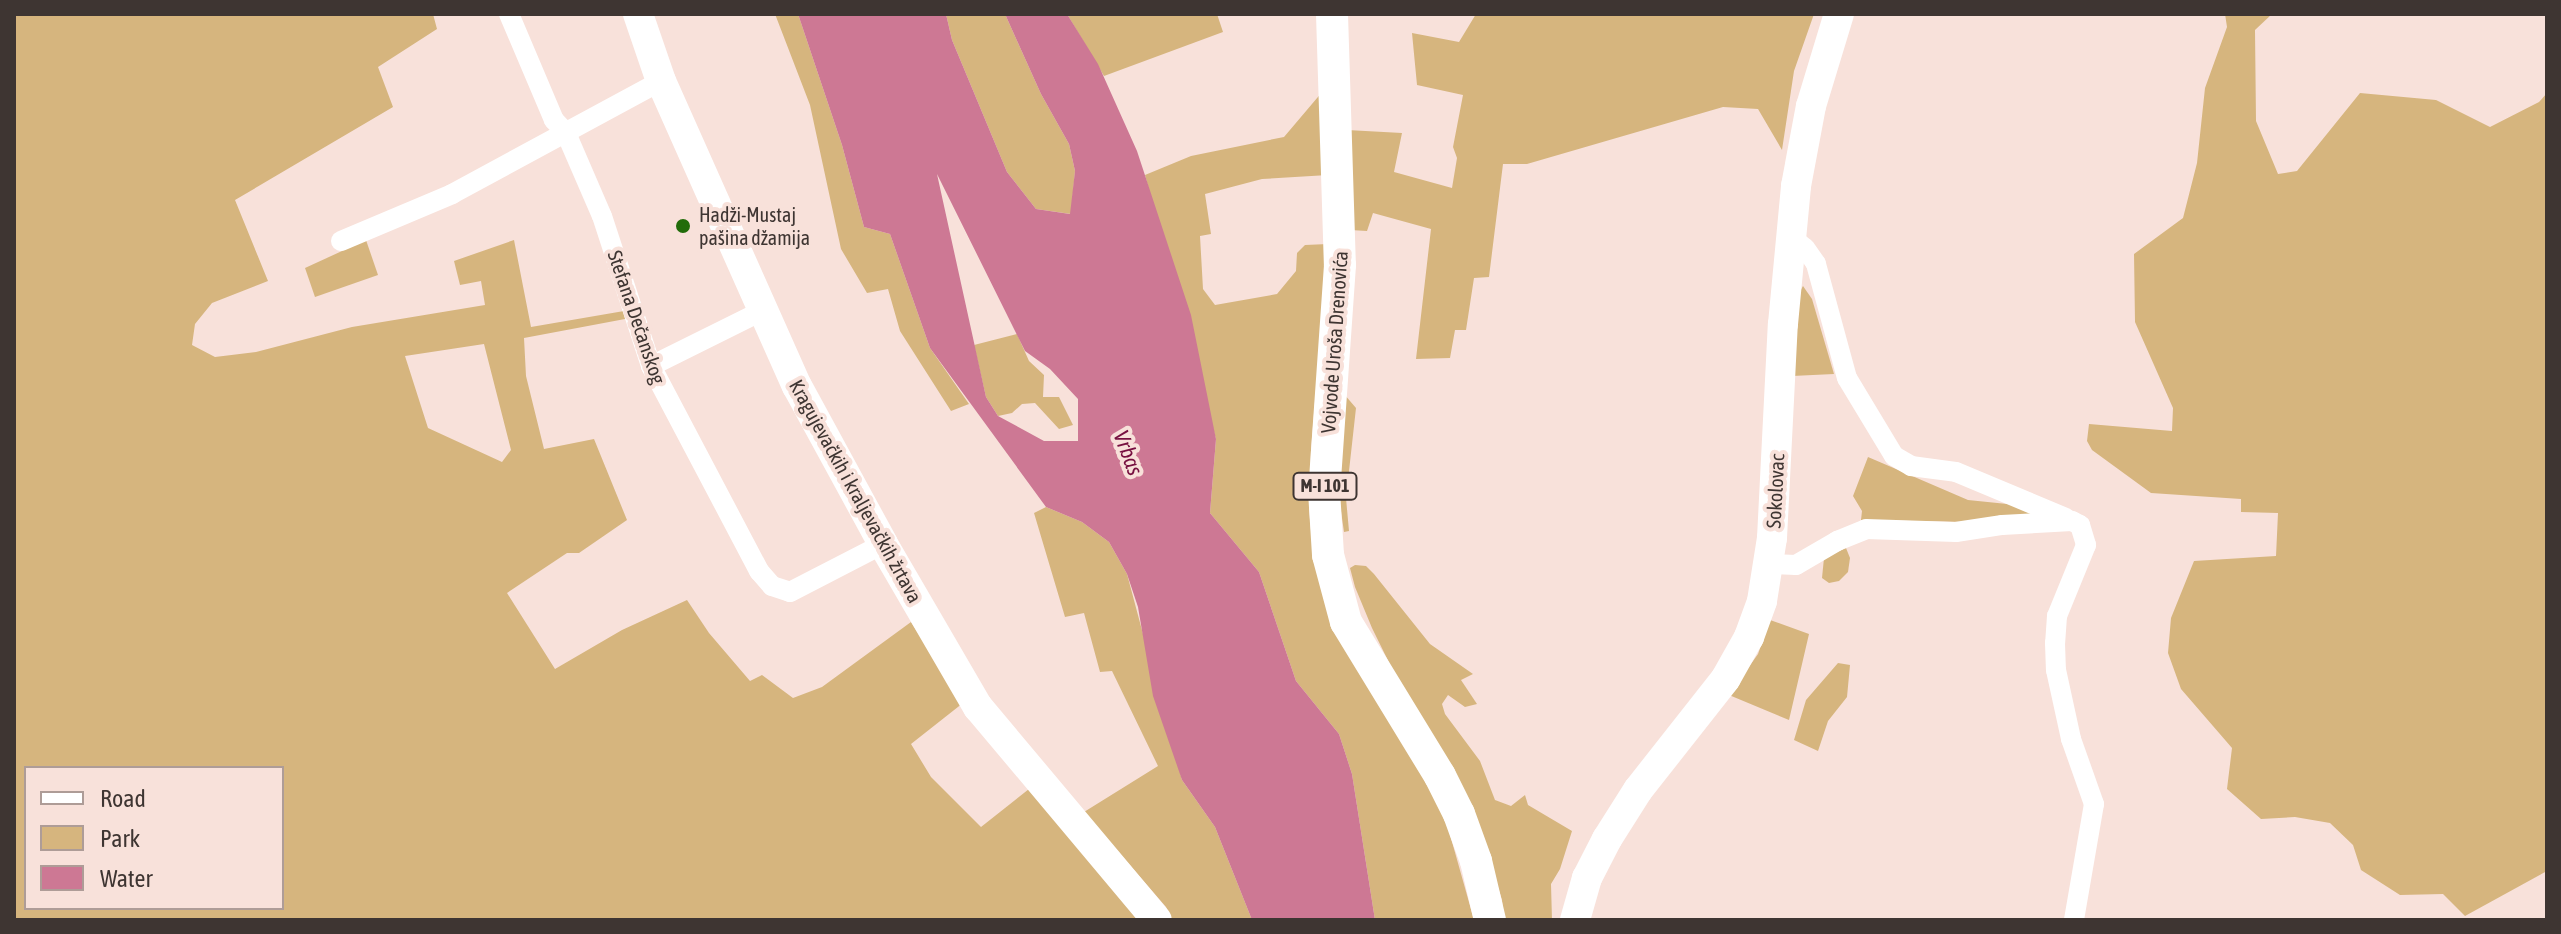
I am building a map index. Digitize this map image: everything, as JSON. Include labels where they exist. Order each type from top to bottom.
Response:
[{"type":"main road","name":"Vojvode Uroša Drenovića","points":[[1332,14],[1340,265],[1324,491],[1329,566],[1340,606],[1351,631],[1451,796],[1476,861],[1490,920]]},
{"type":"street","name":"Stefana Dečanskog","points":[[509,14],[554,120],[566,133],[606,230],[651,366],[759,571],[772,586],[790,592],[883,544]]},
{"type":"street","name":"Kragujevačkih i kraljevačkih žrtava","points":[[638,14],[661,81],[814,420],[883,544],[978,707],[1157,920]]},
{"type":"street","name":"Sokolovac","points":[[1575,920],[1587,878],[1607,839],[1638,790],[1711,700],[1749,637],[1762,601],[1769,564],[1790,236],[1803,138],[1839,14]]},
{"type":"street","points":[[341,241],[422,209],[661,81]]},
{"type":"street","points":[[1790,236],[1805,248],[1816,264],[1847,378],[1894,456],[1911,466],[1956,472],[2080,525],[2086,545],[2057,616],[2056,670],[2071,739],[2094,804],[2074,920]]},
{"type":"street","points":[[651,366],[764,310]]},
{"type":"street","points":[[1769,564],[1796,565],[1837,541],[1866,529],[1956,532],[2072,521]]},
{"type":"green space","points":[[14,14],[433,14],[437,29],[378,67],[393,107],[235,200],[268,281],[212,303],[195,324],[192,345],[215,357],[256,352],[352,327],[485,305],[481,281],[460,285],[454,261],[514,240],[531,327],[624,311],[625,319],[524,338],[526,376],[544,449],[594,439],[627,520],[579,553],[567,553],[507,593],[555,669],[622,630],[687,600],[709,633],[750,681],[762,675],[793,698],[822,687],[911,622],[963,703],[911,744],[931,777],[981,827],[1029,789],[1139,920],[14,920]],"holes":[[[484,344],[511,450],[502,462],[428,428],[405,356]]]},
{"type":"green space","points":[[775,14],[798,14],[842,145],[864,227],[890,234],[930,348],[969,404],[951,411],[900,331],[888,289],[867,293],[841,249],[810,105]]},
{"type":"green space","points":[[946,14],[1005,14],[1041,94],[1069,144],[1075,171],[1071,214],[1036,209],[1007,172],[952,40]]},
{"type":"green space","points":[[1067,14],[1217,14],[1223,32],[1104,76]]},
{"type":"green space","points":[[1476,14],[1814,14],[1794,71],[1782,150],[1758,109],[1723,107],[1527,164],[1503,164],[1489,277],[1474,278],[1466,330],[1455,330],[1450,358],[1416,359],[1431,229],[1373,213],[1367,231],[1350,230],[1347,130],[1402,133],[1394,172],[1452,188],[1457,158],[1453,147],[1463,95],[1417,85],[1412,33],[1459,42]]},
{"type":"green space","points":[[2225,14],[2272,14],[2255,30],[2256,121],[2278,174],[2297,171],[2360,93],[2436,100],[2490,127],[2539,102],[2547,93],[2547,871],[2465,916],[2443,894],[2400,895],[2361,870],[2353,845],[2330,823],[2295,817],[2261,819],[2227,789],[2232,748],[2181,689],[2168,653],[2171,618],[2194,561],[2276,556],[2278,513],[2241,512],[2241,499],[2151,493],[2092,450],[2087,441],[2089,424],[2172,431],[2173,408],[2135,322],[2134,254],[2183,218],[2197,163],[2205,88],[2227,27]]},
{"type":"green space","points":[[1323,91],[1328,175],[1262,179],[1205,194],[1211,234],[1200,236],[1203,289],[1215,305],[1277,294],[1296,271],[1297,253],[1305,245],[1328,244],[1311,450],[1309,508],[1313,554],[1365,682],[1426,777],[1447,824],[1474,920],[1375,920],[1352,774],[1339,734],[1296,681],[1259,572],[1210,513],[1216,439],[1145,175],[1191,156],[1284,137]]},
{"type":"green space","points":[[366,240],[378,275],[315,297],[305,268]]},
{"type":"green space","points":[[1803,286],[1812,299],[1834,374],[1792,376],[1798,295]]},
{"type":"green space","points":[[1017,334],[1029,361],[1044,375],[1043,397],[1059,397],[1073,425],[1059,429],[1035,403],[1022,404],[1012,413],[998,416],[986,397],[974,345]]},
{"type":"green space","points":[[1344,394],[1356,408],[1346,498],[1349,531],[1344,532],[1338,490]]},
{"type":"green space","points":[[1868,457],[1968,500],[2065,510],[1965,522],[1861,520],[1862,511],[1853,496]]},
{"type":"green space","points":[[1046,507],[1082,522],[1109,542],[1127,574],[1182,780],[1215,827],[1252,920],[1172,920],[1166,907],[1084,812],[1158,766],[1112,671],[1100,672],[1084,613],[1065,617],[1034,513]]},
{"type":"green space","points":[[1846,548],[1850,558],[1848,572],[1839,581],[1829,583],[1822,578],[1824,558]]},
{"type":"green space","points":[[1366,566],[1374,574],[1430,644],[1473,674],[1461,680],[1477,704],[1465,707],[1448,695],[1442,704],[1445,714],[1480,761],[1495,800],[1511,806],[1525,795],[1528,805],[1572,831],[1560,869],[1551,884],[1552,920],[1504,920],[1502,900],[1477,820],[1403,691],[1372,628],[1355,587],[1350,568]]},
{"type":"green space","points":[[1770,620],[1809,634],[1789,720],[1729,695],[1758,654]]},
{"type":"green space","points":[[1838,663],[1850,665],[1847,697],[1828,721],[1818,751],[1794,740],[1806,700]]},
{"type":"water","name":"Vrbas","points":[[798,14],[946,14],[952,40],[1007,172],[1036,209],[1070,214],[1075,171],[1069,144],[1041,94],[1005,14],[1067,14],[1098,64],[1137,151],[1191,315],[1216,439],[1210,513],[1259,572],[1296,681],[1339,734],[1352,774],[1375,920],[1252,920],[1215,827],[1182,780],[1153,696],[1138,607],[1127,574],[1109,542],[1082,522],[1046,507],[930,348],[890,234],[864,227],[842,145]],"holes":[[[937,174],[1025,351],[1050,369],[1078,399],[1078,441],[1044,441],[998,416],[986,397]]]},
{"type":"place","name":"Hadži-Mustaj pašina džamija","points":[[683,226]]}]
